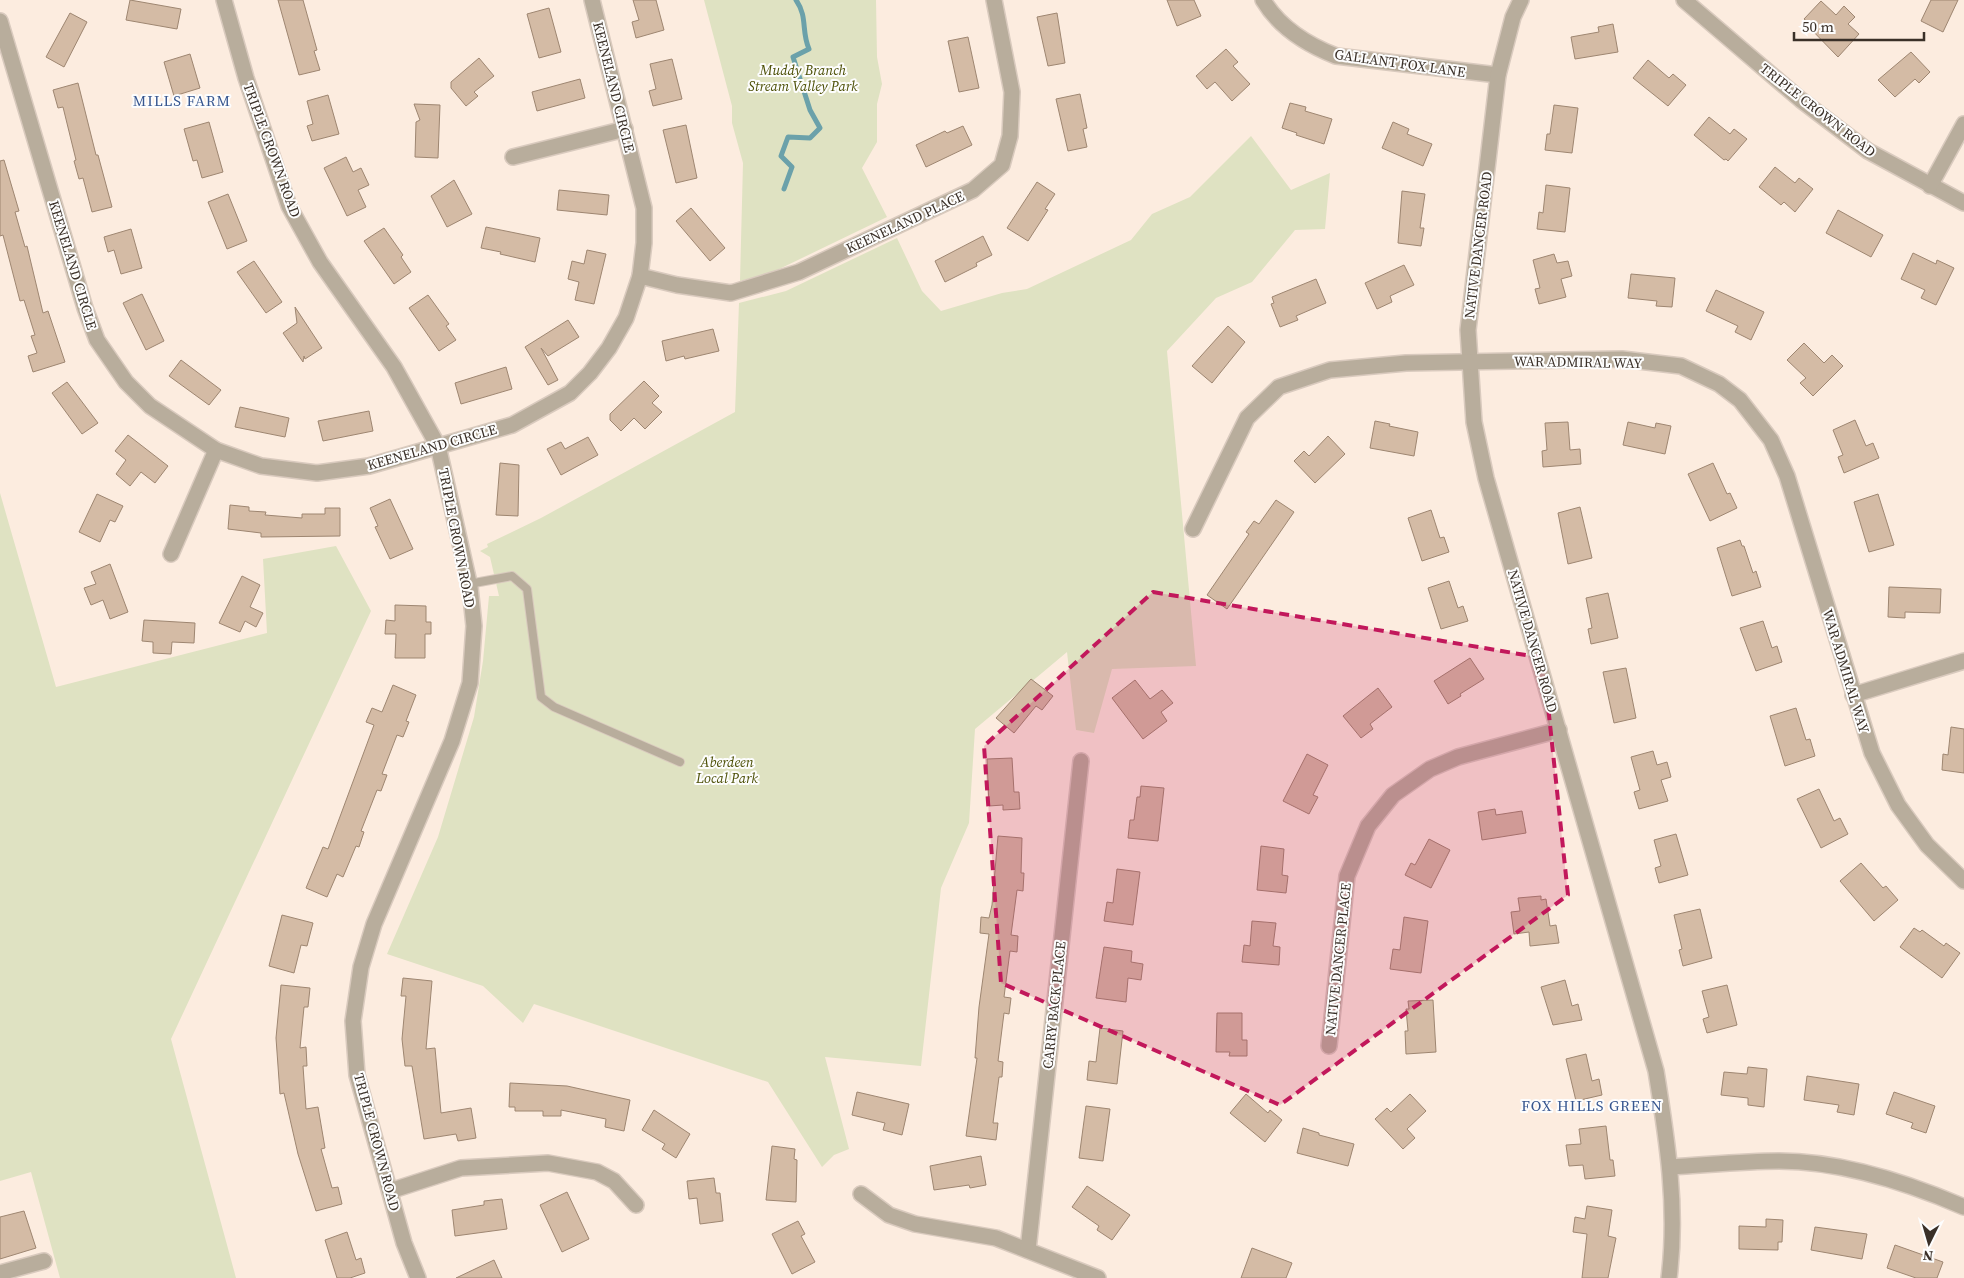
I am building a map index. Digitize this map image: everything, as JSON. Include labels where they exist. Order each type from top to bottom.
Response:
[{"type":"street","name":"TRIPLE CROWN ROAD","points":[[224,0],[246,78],[289,206],[320,262],[394,367],[438,446],[469,584],[474,626],[470,683],[452,741],[374,924],[362,967],[353,1021],[357,1075],[404,1243],[418,1278]]},
{"type":"street","name":"KEENELAND CIRCLE","points":[[0,21],[85,308],[97,340],[126,382],[150,406],[216,450],[261,466],[317,473],[369,466],[512,425],[570,393],[590,373],[609,348],[626,318],[640,276],[644,243],[644,208],[592,0]]},
{"type":"street","name":"KEENELAND PLACE","points":[[640,276],[677,286],[732,293],[799,272],[973,190],[1002,165],[1010,136],[1012,92],[994,0]]},
{"type":"street","name":"GALLANT FOX LANE","points":[[1263,0],[1281,22],[1313,47],[1336,56],[1498,76]]},
{"type":"street","name":"NATIVE DANCER ROAD","points":[[1521,0],[1513,17],[1498,76],[1468,330],[1474,422],[1486,478],[1656,1070],[1671,1167],[1672,1255],[1669,1278]]},
{"type":"street","name":"TRIPLE CROWN ROAD","points":[[1684,0],[1801,100],[1868,151],[1964,203]]},
{"type":"street","points":[[1930,186],[1964,124]]},
{"type":"street","points":[[513,158],[625,129]]},
{"type":"street","name":"WAR ADMIRAL WAY","points":[[1193,529],[1247,418],[1279,387],[1330,370],[1406,363],[1622,359],[1681,366],[1719,384],[1740,400],[1771,440],[1787,476],[1872,753],[1898,805],[1927,845],[1964,881]]},
{"type":"street","points":[[171,554],[216,450]]},
{"type":"street","points":[[1853,695],[1964,662]]},
{"type":"street","name":"NATIVE DANCER PLACE","points":[[1328,1046],[1347,876],[1368,826],[1393,795],[1430,769],[1458,757],[1558,730]]},
{"type":"street","name":"CARRY BACK PLACE","points":[[1028,1250],[1081,761]]},
{"type":"street","points":[[1671,1167],[1780,1161],[1839,1167],[1918,1187],[1964,1207]]},
{"type":"street","points":[[390,1191],[460,1168],[548,1163],[597,1172],[614,1181],[636,1205]]},
{"type":"street","points":[[861,1194],[889,1215],[915,1224],[996,1238],[1098,1278]]},
{"type":"street","points":[[0,1273],[44,1262]]},
{"type":"lane","points":[[469,584],[512,576],[527,589],[541,697],[554,707],[680,762]]},
{"type":"highlighted area","points":[[1153,592],[1543,658],[1568,895],[1280,1105],[1001,983],[984,746]]},
{"type":"green space","name":"Muddy Branch Stream Valley Park","points":[[704,0],[876,0],[877,57],[882,84],[877,104],[877,142],[862,168],[887,217],[771,273],[740,281],[743,163],[732,123],[732,106]]},
{"type":"green space","name":"Aberdeen Local Park","points":[[1251,136],[1291,190],[1330,173],[1325,229],[1295,230],[1252,282],[1216,298],[1167,351],[1196,666],[1112,669],[1094,733],[1076,730],[1067,652],[975,729],[969,823],[941,888],[921,1066],[825,1057],[849,1149],[834,1155],[822,1167],[768,1082],[534,1004],[523,1023],[483,986],[387,954],[438,837],[474,717],[483,661],[489,596],[499,596],[490,557],[480,551],[488,547],[487,544],[541,518],[735,412],[739,303],[786,291],[897,238],[922,291],[941,311],[1002,293],[1027,289],[1131,240],[1152,214],[1190,197]]},
{"type":"green space","points":[[0,493],[56,687],[267,633],[263,559],[336,546],[371,611],[171,1039],[236,1278],[60,1278],[31,1172],[0,1181]]},
{"type":"building","points":[[130,0],[181,9],[177,29],[126,20]]},
{"type":"building","points":[[278,0],[303,0],[317,50],[314,51],[320,70],[299,75]]},
{"type":"building","points":[[633,0],[656,0],[664,30],[636,38],[632,22],[639,20]]},
{"type":"building","points":[[1167,0],[1194,0],[1201,16],[1177,26]]},
{"type":"building","points":[[1931,0],[1958,0],[1943,32],[1921,21]]},
{"type":"building","points":[[1821,1],[1836,15],[1844,6],[1855,17],[1848,24],[1859,34],[1838,57],[1807,25],[1809,23],[1804,19]]},
{"type":"building","points":[[549,8],[561,52],[539,58],[527,14]]},
{"type":"building","points":[[70,13],[87,22],[64,67],[46,57]]},
{"type":"building","points":[[1057,13],[1065,63],[1048,66],[1037,17]]},
{"type":"building","points":[[1613,24],[1618,52],[1575,59],[1571,37],[1599,32],[1598,27]]},
{"type":"building","points":[[968,37],[979,88],[959,92],[948,41]]},
{"type":"building","points":[[1226,49],[1238,62],[1233,66],[1250,84],[1232,101],[1215,82],[1207,89],[1196,76]]},
{"type":"building","points":[[1911,52],[1930,72],[1919,83],[1915,79],[1895,97],[1878,80]]},
{"type":"building","points":[[190,54],[200,88],[174,96],[164,62]]},
{"type":"building","points":[[479,58],[494,76],[474,92],[478,96],[466,106],[451,88],[451,82]]},
{"type":"building","points":[[672,59],[682,99],[653,106],[649,91],[656,89],[650,64]]},
{"type":"building","points":[[1648,60],[1669,78],[1673,74],[1686,85],[1668,106],[1633,78]]},
{"type":"building","points":[[580,79],[585,98],[537,111],[532,92]]},
{"type":"building","points":[[78,83],[96,155],[98,155],[112,207],[92,212],[83,178],[79,179],[74,161],[76,160],[63,107],[58,108],[53,90]]},
{"type":"building","points":[[1080,94],[1087,128],[1083,129],[1087,147],[1068,151],[1056,99]]},
{"type":"building","points":[[328,95],[339,134],[312,141],[307,126],[313,124],[307,101]]},
{"type":"building","points":[[1290,103],[1306,107],[1305,111],[1332,119],[1324,144],[1296,135],[1297,133],[1282,128]]},
{"type":"building","points":[[414,104],[440,105],[438,158],[415,157],[416,122],[420,120]]},
{"type":"building","points":[[1554,105],[1578,108],[1572,153],[1545,150],[1547,134],[1550,134]]},
{"type":"building","points":[[1709,117],[1730,134],[1734,129],[1747,139],[1728,161],[1724,160],[1694,135]]},
{"type":"building","points":[[209,122],[223,172],[202,178],[197,160],[193,161],[184,129]]},
{"type":"building","points":[[1393,122],[1409,129],[1407,134],[1432,144],[1423,166],[1382,148]]},
{"type":"building","points":[[686,125],[697,178],[676,183],[663,130]]},
{"type":"building","points":[[963,126],[972,145],[926,167],[916,145],[945,131],[947,133]]},
{"type":"building","points":[[346,157],[353,172],[361,168],[369,185],[358,190],[366,207],[347,216],[324,168]]},
{"type":"building","points":[[4,160],[19,211],[15,212],[25,247],[27,246],[43,313],[48,311],[65,362],[33,372],[28,356],[37,353],[31,336],[35,335],[24,300],[20,301],[3,235],[0,236],[0,161]]},
{"type":"building","points":[[1775,167],[1795,183],[1799,178],[1813,189],[1795,212],[1784,202],[1781,205],[1759,187]]},
{"type":"building","points":[[454,180],[472,214],[447,227],[431,196]]},
{"type":"building","points":[[1037,182],[1055,194],[1045,209],[1048,210],[1028,241],[1007,228]]},
{"type":"building","points":[[1546,185],[1570,188],[1565,232],[1537,229],[1539,212],[1543,213]]},
{"type":"building","points":[[559,190],[609,195],[607,215],[557,210]]},
{"type":"building","points":[[1402,191],[1425,194],[1420,228],[1424,228],[1421,246],[1398,243]]},
{"type":"building","points":[[228,194],[247,241],[227,249],[208,202]]},
{"type":"building","points":[[691,208],[725,248],[710,261],[676,221]]},
{"type":"building","points":[[1838,210],[1883,235],[1871,257],[1826,233]]},
{"type":"building","points":[[486,227],[540,238],[535,262],[481,248]]},
{"type":"building","points":[[384,228],[403,255],[401,257],[411,272],[394,284],[364,241]]},
{"type":"building","points":[[131,229],[142,268],[121,274],[114,250],[108,252],[104,237]]},
{"type":"building","points":[[983,236],[992,255],[976,263],[977,266],[945,282],[935,261]]},
{"type":"building","points":[[587,250],[606,254],[594,304],[575,300],[579,282],[568,279],[572,261],[584,264]]},
{"type":"building","points":[[1913,253],[1936,264],[1937,260],[1954,268],[1936,305],[1921,298],[1925,290],[1901,279]]},
{"type":"building","points":[[1554,254],[1557,263],[1568,261],[1572,276],[1561,279],[1566,297],[1539,304],[1535,289],[1540,288],[1533,260]]},
{"type":"building","points":[[254,261],[282,302],[266,313],[237,272]]},
{"type":"building","points":[[1404,265],[1414,285],[1390,296],[1392,302],[1377,309],[1365,283]]},
{"type":"building","points":[[1631,274],[1675,278],[1672,307],[1656,306],[1657,301],[1628,298]]},
{"type":"building","points":[[1316,279],[1326,303],[1296,316],[1298,320],[1280,327],[1271,304],[1274,303],[1272,297]]},
{"type":"building","points":[[1716,290],[1764,312],[1751,340],[1735,332],[1738,326],[1706,311]]},
{"type":"building","points":[[142,294],[164,341],[146,350],[123,303]]},
{"type":"building","points":[[428,295],[449,324],[446,326],[456,340],[439,351],[409,308]]},
{"type":"building","points":[[295,307],[322,348],[305,359],[304,356],[303,362],[283,333],[297,323]]},
{"type":"building","points":[[568,320],[579,337],[548,356],[541,348],[558,380],[548,385],[525,347]]},
{"type":"building","points":[[1228,326],[1245,342],[1212,383],[1192,366]]},
{"type":"building","points":[[713,329],[719,351],[685,359],[684,356],[666,361],[662,341]]},
{"type":"building","points":[[1804,343],[1824,363],[1832,355],[1843,366],[1813,396],[1800,383],[1806,378],[1787,360]]},
{"type":"building","points":[[181,360],[221,390],[209,405],[169,376]]},
{"type":"building","points":[[506,367],[512,389],[461,404],[455,383]]},
{"type":"building","points":[[644,381],[659,396],[652,403],[662,412],[645,429],[634,418],[621,431],[610,420],[610,414]]},
{"type":"building","points":[[67,382],[98,423],[82,434],[52,393]]},
{"type":"building","points":[[240,407],[289,418],[285,437],[235,427]]},
{"type":"building","points":[[369,411],[373,431],[323,441],[318,421]]},
{"type":"building","points":[[1855,420],[1866,446],[1873,443],[1879,458],[1844,473],[1838,457],[1843,455],[1833,430]]},
{"type":"building","points":[[1375,421],[1418,432],[1414,456],[1370,448]]},
{"type":"building","points":[[1568,422],[1570,450],[1580,449],[1581,464],[1543,467],[1542,451],[1547,450],[1545,423]]},
{"type":"building","points":[[1628,422],[1655,428],[1656,423],[1671,426],[1665,454],[1623,445]]},
{"type":"building","points":[[128,435],[168,466],[155,483],[141,472],[130,486],[116,474],[126,460],[115,451]]},
{"type":"building","points":[[1328,436],[1345,454],[1315,483],[1294,461],[1304,451],[1309,456]]},
{"type":"building","points":[[588,437],[598,455],[561,475],[547,449],[561,442],[565,449]]},
{"type":"building","points":[[500,463],[519,465],[518,516],[496,515]]},
{"type":"building","points":[[1713,463],[1727,494],[1730,493],[1737,508],[1710,521],[1688,474]]},
{"type":"building","points":[[97,494],[123,506],[115,522],[110,520],[100,542],[79,532]]},
{"type":"building","points":[[1878,494],[1894,545],[1869,552],[1854,502]]},
{"type":"building","points":[[390,499],[413,549],[390,559],[375,527],[378,526],[370,508]]},
{"type":"building","points":[[1276,500],[1294,512],[1227,609],[1207,595],[1249,534],[1246,532],[1254,521],[1259,524]]},
{"type":"building","points":[[230,505],[249,507],[249,511],[266,512],[265,515],[302,518],[302,514],[325,514],[325,508],[340,508],[340,536],[261,537],[261,533],[228,529]]},
{"type":"building","points":[[1580,507],[1592,558],[1568,564],[1558,513]]},
{"type":"building","points":[[1431,510],[1440,538],[1444,537],[1449,552],[1422,561],[1408,518]]},
{"type":"building","points":[[1740,540],[1742,546],[1744,546],[1753,573],[1756,571],[1761,587],[1732,596],[1717,548]]},
{"type":"building","points":[[110,564],[128,612],[110,619],[103,600],[91,605],[84,588],[96,584],[91,572]]},
{"type":"building","points":[[242,576],[260,585],[250,607],[263,613],[256,627],[245,621],[240,632],[219,623]]},
{"type":"building","points":[[1449,581],[1458,608],[1463,606],[1468,621],[1441,629],[1428,588]]},
{"type":"building","points":[[1889,587],[1941,589],[1940,613],[1905,612],[1905,618],[1888,617]]},
{"type":"building","points":[[1608,593],[1618,638],[1591,644],[1588,629],[1592,628],[1586,598]]},
{"type":"building","points":[[395,605],[426,606],[426,622],[431,622],[431,634],[425,634],[425,658],[395,658],[396,634],[385,634],[386,620],[395,621]]},
{"type":"building","points":[[144,620],[195,623],[194,643],[172,642],[171,654],[153,653],[153,642],[142,641]]},
{"type":"building","points":[[1763,621],[1772,648],[1777,646],[1782,662],[1756,671],[1740,628]]},
{"type":"building","points":[[1470,658],[1484,679],[1448,704],[1434,681]]},
{"type":"building","points":[[1626,668],[1636,718],[1614,723],[1603,672]]},
{"type":"building","points":[[1031,679],[1053,696],[1042,710],[1036,706],[1014,733],[996,718]]},
{"type":"building","points":[[1135,680],[1150,699],[1162,690],[1173,703],[1161,712],[1167,721],[1143,739],[1112,698]]},
{"type":"building","points":[[393,685],[416,695],[406,721],[409,722],[403,737],[397,735],[382,774],[387,775],[381,791],[377,790],[361,831],[364,832],[359,847],[356,846],[343,877],[337,874],[327,897],[306,888],[323,847],[328,849],[374,725],[366,722],[372,708],[382,712]]},
{"type":"building","points":[[1378,688],[1392,707],[1370,724],[1373,729],[1361,738],[1343,716]]},
{"type":"building","points":[[1796,708],[1806,740],[1810,739],[1815,756],[1785,766],[1770,716]]},
{"type":"building","points":[[1951,727],[1964,729],[1964,773],[1942,770],[1943,754],[1948,755]]},
{"type":"building","points":[[1653,751],[1657,765],[1667,762],[1671,777],[1661,780],[1668,801],[1639,809],[1634,792],[1640,790],[1631,757]]},
{"type":"building","points":[[1307,754],[1328,765],[1313,795],[1318,797],[1309,814],[1283,801]]},
{"type":"building","points":[[1012,758],[1014,792],[1019,792],[1020,809],[1003,810],[1003,805],[989,806],[987,759]]},
{"type":"building","points":[[1141,786],[1164,788],[1158,841],[1128,838],[1130,820],[1134,820],[1137,797],[1140,797]]},
{"type":"building","points":[[1819,789],[1834,821],[1840,818],[1848,834],[1821,848],[1797,799]]},
{"type":"building","points":[[1495,809],[1496,815],[1522,811],[1526,833],[1482,840],[1478,812]]},
{"type":"building","points":[[1676,834],[1688,875],[1659,883],[1655,868],[1661,866],[1654,840]]},
{"type":"building","points":[[998,836],[1022,838],[1021,873],[1024,873],[1023,891],[1017,890],[1011,935],[1018,936],[1017,952],[1010,951],[1004,997],[1011,998],[1009,1014],[1004,1013],[998,1061],[1003,1062],[1002,1077],[999,1077],[993,1123],[998,1123],[996,1140],[966,1136],[977,1058],[975,1058],[979,1007],[989,934],[980,933],[981,917],[989,918],[992,905]]},
{"type":"building","points":[[1429,839],[1450,850],[1431,888],[1405,875],[1411,863],[1415,865]]},
{"type":"building","points":[[1261,846],[1284,849],[1282,875],[1288,876],[1286,893],[1257,890]]},
{"type":"building","points":[[1861,863],[1883,888],[1886,886],[1898,900],[1874,921],[1840,881]]},
{"type":"building","points":[[1117,869],[1140,872],[1133,925],[1104,921],[1107,902],[1113,903]]},
{"type":"building","points":[[1541,896],[1541,900],[1546,899],[1550,926],[1556,925],[1559,943],[1530,946],[1529,932],[1514,934],[1511,912],[1520,911],[1518,898]]},
{"type":"building","points":[[1700,909],[1712,958],[1683,966],[1679,950],[1682,949],[1674,915]]},
{"type":"building","points":[[282,915],[313,923],[307,946],[301,945],[294,973],[269,966]]},
{"type":"building","points":[[1404,917],[1428,921],[1421,973],[1390,969],[1393,949],[1400,950]]},
{"type":"building","points":[[1252,921],[1276,923],[1273,946],[1280,947],[1279,965],[1242,962],[1244,945],[1250,946]]},
{"type":"building","points":[[1914,928],[1920,932],[1922,930],[1944,946],[1946,943],[1960,953],[1942,978],[1900,947]]},
{"type":"building","points":[[1104,947],[1132,951],[1131,962],[1143,964],[1141,980],[1128,978],[1126,1002],[1096,998]]},
{"type":"building","points":[[403,978],[432,981],[426,1049],[435,1048],[441,1113],[471,1108],[476,1138],[458,1141],[456,1134],[424,1139],[412,1066],[405,1066],[402,1039],[406,996],[401,996]]},
{"type":"building","points":[[1565,980],[1572,1006],[1578,1004],[1582,1020],[1553,1025],[1541,987]]},
{"type":"building","points":[[281,985],[310,988],[308,1007],[304,1007],[300,1048],[306,1047],[307,1066],[303,1066],[306,1109],[318,1107],[325,1148],[321,1149],[332,1188],[338,1187],[342,1204],[316,1211],[298,1154],[284,1093],[280,1094],[276,1038]]},
{"type":"building","points":[[1727,985],[1737,1025],[1707,1033],[1703,1019],[1709,1017],[1702,991]]},
{"type":"building","points":[[1433,1000],[1436,1052],[1406,1054],[1405,1031],[1408,1031],[1406,1009],[1409,1009],[1408,1001]]},
{"type":"building","points":[[1217,1013],[1242,1013],[1242,1040],[1247,1040],[1247,1056],[1229,1056],[1230,1052],[1216,1052]]},
{"type":"building","points":[[1100,1028],[1123,1031],[1117,1084],[1087,1080],[1089,1061],[1096,1062]]},
{"type":"building","points":[[1586,1054],[1592,1081],[1599,1079],[1602,1095],[1576,1101],[1566,1059]]},
{"type":"building","points":[[1748,1067],[1767,1069],[1764,1107],[1748,1105],[1748,1098],[1721,1095],[1724,1072],[1747,1074]]},
{"type":"building","points":[[1807,1076],[1859,1084],[1854,1115],[1837,1112],[1839,1105],[1804,1100]]},
{"type":"building","points":[[510,1083],[567,1086],[630,1100],[624,1131],[605,1127],[606,1119],[561,1110],[561,1116],[543,1116],[543,1111],[515,1111],[515,1107],[509,1107]]},
{"type":"building","points":[[857,1092],[909,1104],[902,1135],[883,1130],[885,1123],[852,1115]]},
{"type":"building","points":[[1894,1092],[1935,1106],[1926,1133],[1911,1128],[1913,1123],[1886,1114]]},
{"type":"building","points":[[1246,1094],[1268,1113],[1270,1110],[1282,1120],[1265,1142],[1230,1113]]},
{"type":"building","points":[[1410,1094],[1426,1111],[1407,1129],[1415,1138],[1403,1149],[1375,1119],[1387,1108],[1391,1112]]},
{"type":"building","points":[[1086,1106],[1110,1109],[1103,1161],[1079,1158]]},
{"type":"building","points":[[654,1110],[690,1134],[676,1158],[662,1149],[665,1144],[642,1130]]},
{"type":"building","points":[[1606,1126],[1610,1160],[1613,1160],[1615,1176],[1585,1179],[1583,1165],[1569,1166],[1566,1145],[1581,1144],[1579,1129]]},
{"type":"building","points":[[1303,1128],[1319,1133],[1319,1135],[1354,1144],[1348,1166],[1297,1153]]},
{"type":"building","points":[[772,1146],[795,1149],[794,1159],[797,1160],[796,1202],[766,1200]]},
{"type":"building","points":[[981,1156],[986,1185],[970,1188],[969,1185],[934,1190],[930,1166]]},
{"type":"building","points":[[714,1178],[716,1193],[720,1193],[723,1221],[700,1224],[697,1198],[689,1199],[687,1181]]},
{"type":"building","points":[[1087,1186],[1130,1215],[1112,1240],[1097,1230],[1099,1226],[1072,1207]]},
{"type":"building","points":[[567,1192],[589,1239],[562,1252],[540,1205]]},
{"type":"building","points":[[502,1199],[507,1229],[455,1236],[452,1210],[484,1205],[484,1201]]},
{"type":"building","points":[[1587,1206],[1612,1210],[1608,1236],[1616,1238],[1608,1278],[1582,1278],[1587,1234],[1573,1232],[1575,1217],[1585,1219]]},
{"type":"building","points":[[24,1211],[36,1248],[0,1259],[0,1217]]},
{"type":"building","points":[[1766,1219],[1783,1220],[1782,1242],[1778,1242],[1778,1250],[1739,1249],[1739,1226],[1766,1227]]},
{"type":"building","points":[[798,1221],[805,1234],[801,1236],[815,1262],[792,1274],[772,1234]]},
{"type":"building","points":[[1815,1227],[1867,1234],[1862,1259],[1811,1250]]},
{"type":"building","points":[[347,1232],[356,1260],[361,1258],[365,1273],[350,1278],[337,1278],[325,1240]]},
{"type":"building","points":[[1895,1245],[1943,1262],[1937,1278],[1916,1278],[1887,1268]]},
{"type":"building","points":[[1252,1248],[1292,1263],[1286,1278],[1241,1278]]},
{"type":"building","points":[[494,1260],[502,1278],[456,1278]]},
{"type":"waterway","points":[[784,189],[792,167],[781,156],[788,137],[810,138],[820,128],[810,110],[793,57],[809,49],[805,36],[802,12],[796,0]]},
{"type":"district","name":"MILLS FARM","points":[[182,101]]},
{"type":"district","name":"FOX HILLS GREEN","points":[[1592,1106]]}]
